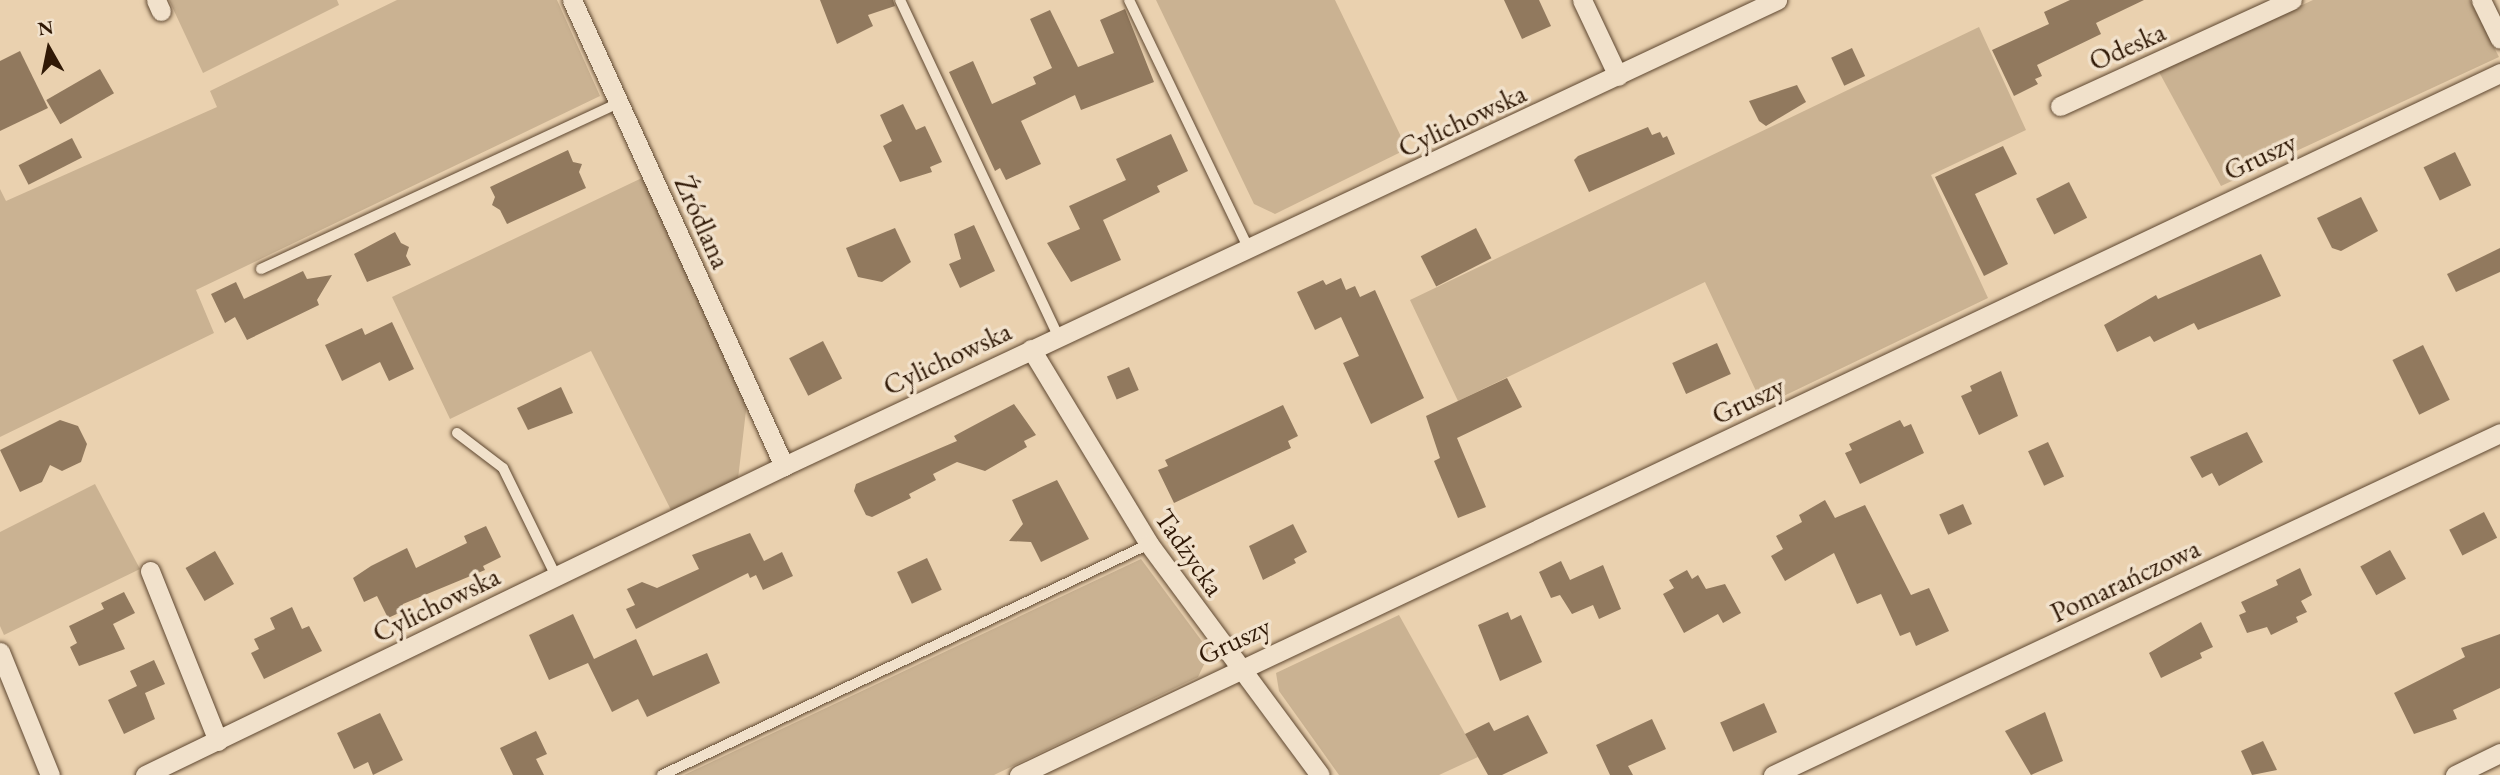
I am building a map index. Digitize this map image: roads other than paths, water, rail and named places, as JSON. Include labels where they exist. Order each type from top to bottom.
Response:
[{"type":"street","name":"Źródlana","points":[[572,0],[784,466]]},
{"type":"street","points":[[1581,0],[1618,76]]},
{"type":"street","name":"Cylichowska","points":[[145,775],[784,466],[1777,0]]},
{"type":"street","name":"Odeska","points":[[2060,106],[2292,0]]},
{"type":"street","points":[[2481,0],[2500,38]]},
{"type":"street","name":"Gruszy","points":[[1019,775],[1238,668],[2500,73]]},
{"type":"street","name":"Tadżycka","points":[[1031,349],[1149,544],[1238,668],[1320,775]]},
{"type":"street","name":"Pomarańczowa","points":[[1773,775],[2500,433]]},
{"type":"street","points":[[150,571],[218,741]]},
{"type":"street","points":[[0,652],[50,775]]},
{"type":"street","points":[[2455,775],[2500,753]]},
{"type":"lane","points":[[901,0],[1059,338]]},
{"type":"lane","points":[[1129,0],[1249,249]]},
{"type":"lane","points":[[261,269],[618,103]]},
{"type":"lane","points":[[457,433],[503,468],[556,576]]},
{"type":"lane","points":[[662,775],[1149,544]]}]
